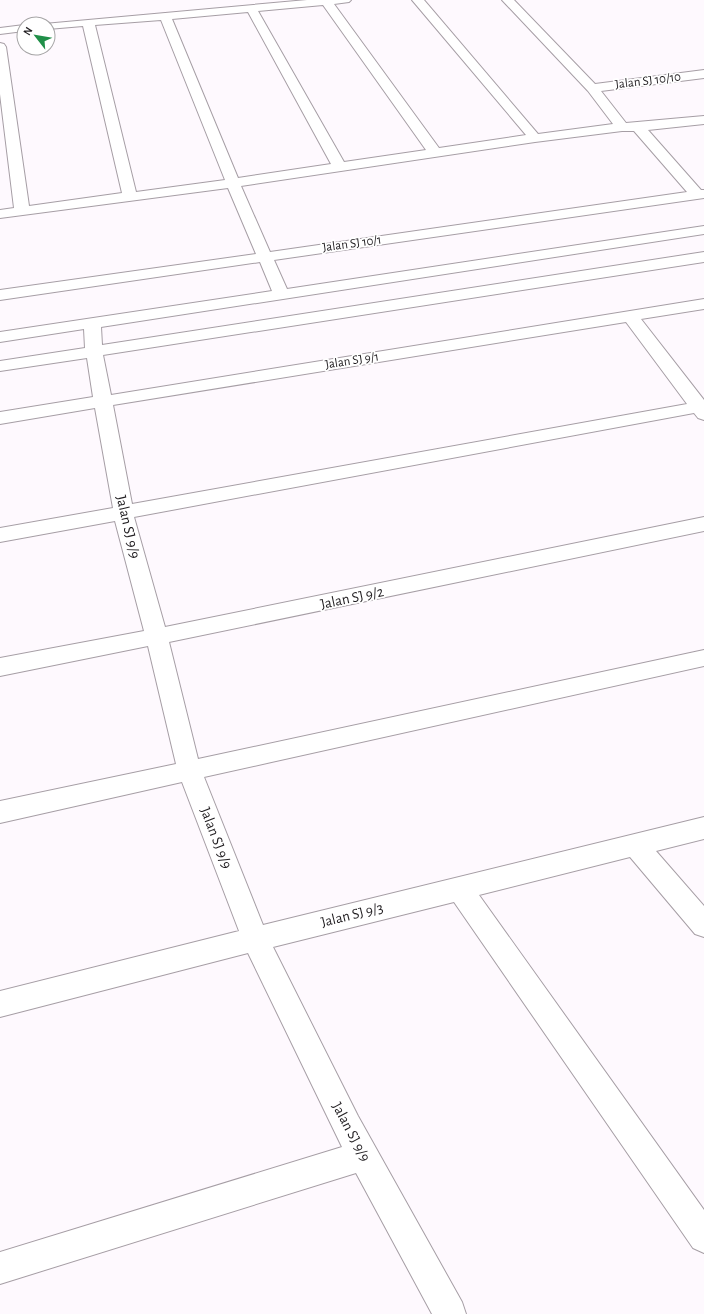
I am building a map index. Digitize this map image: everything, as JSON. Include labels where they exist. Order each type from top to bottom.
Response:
[{"type":"street","points":[[56,25],[345,0]]},
{"type":"street","points":[[418,0],[535,138]]},
{"type":"street","points":[[508,0],[592,88],[622,127]]},
{"type":"street","points":[[326,1],[435,153]]},
{"type":"street","points":[[251,8],[340,167]]},
{"type":"street","points":[[165,15],[233,183],[281,294]]},
{"type":"street","points":[[88,22],[130,196]]},
{"type":"street","points":[[0,31],[16,29]]},
{"type":"street","points":[[0,47],[22,211]]},
{"type":"street","name":"Jalan SJ 10/10","points":[[592,88],[704,74]]},
{"type":"street","points":[[0,214],[233,183],[535,138],[622,127],[638,127],[704,120]]},
{"type":"street","points":[[638,127],[701,195]]},
{"type":"street","name":"Jalan SJ 10/1","points":[[0,295],[701,195]]},
{"type":"street","points":[[0,337],[704,230]]},
{"type":"street","points":[[0,366],[704,257]]},
{"type":"street","name":"Jalan SJ 9/1","points":[[0,418],[704,304]]},
{"type":"street","points":[[0,535],[702,409],[630,316]]},
{"type":"street","name":"Jalan SJ 9/9","points":[[92,323],[94,351],[126,525],[157,637],[189,769],[255,938],[347,1127],[450,1314]]},
{"type":"street","name":"Jalan SJ 9/2","points":[[0,667],[271,615],[704,524]]},
{"type":"street","points":[[0,812],[189,769],[704,658]]},
{"type":"street","name":"Jalan SJ 9/3","points":[[0,1004],[255,938],[704,828]]},
{"type":"street","points":[[635,845],[704,925]]},
{"type":"street","points":[[459,888],[704,1237]]},
{"type":"street","points":[[0,1268],[363,1156]]}]
